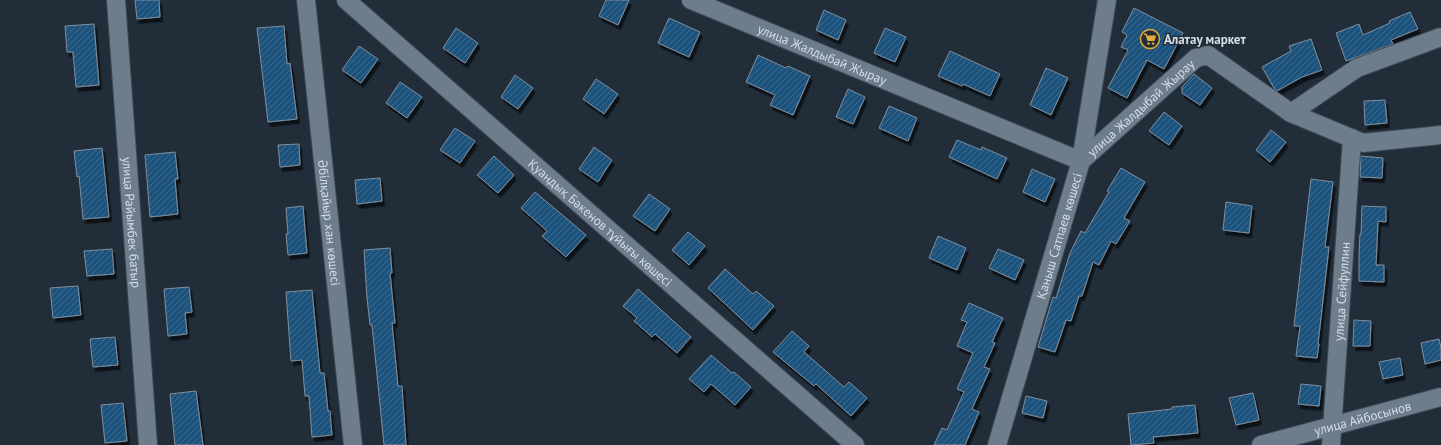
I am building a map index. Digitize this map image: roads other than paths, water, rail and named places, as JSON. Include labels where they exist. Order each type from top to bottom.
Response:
[{"type":"street","name":"улица Райымбек батыр","points":[[116,0],[148,445]]},
{"type":"street","name":"Әбілқайыр хан көшесі","points":[[306,0],[353,445]]},
{"type":"street","name":"Қуандық Бәкенов тұйығы көшесі","points":[[346,0],[855,445]]},
{"type":"street","name":"улица Жалдыбай Жырау","points":[[691,0],[1081,161],[1196,58],[1208,55],[1292,113],[1364,143],[1441,136]]},
{"type":"street","name":"Қаныш Сатпаев көшесі","points":[[997,445],[1081,161],[1107,0]]},
{"type":"street","points":[[1292,113],[1356,68],[1441,37]]},
{"type":"street","name":"улица Сейфуллин","points":[[1331,445],[1352,138]]},
{"type":"street","name":"улица Айбосынов","points":[[1261,445],[1441,397]]},
{"type":"place","name":"Алатау маркет","points":[[1150,39]]}]
